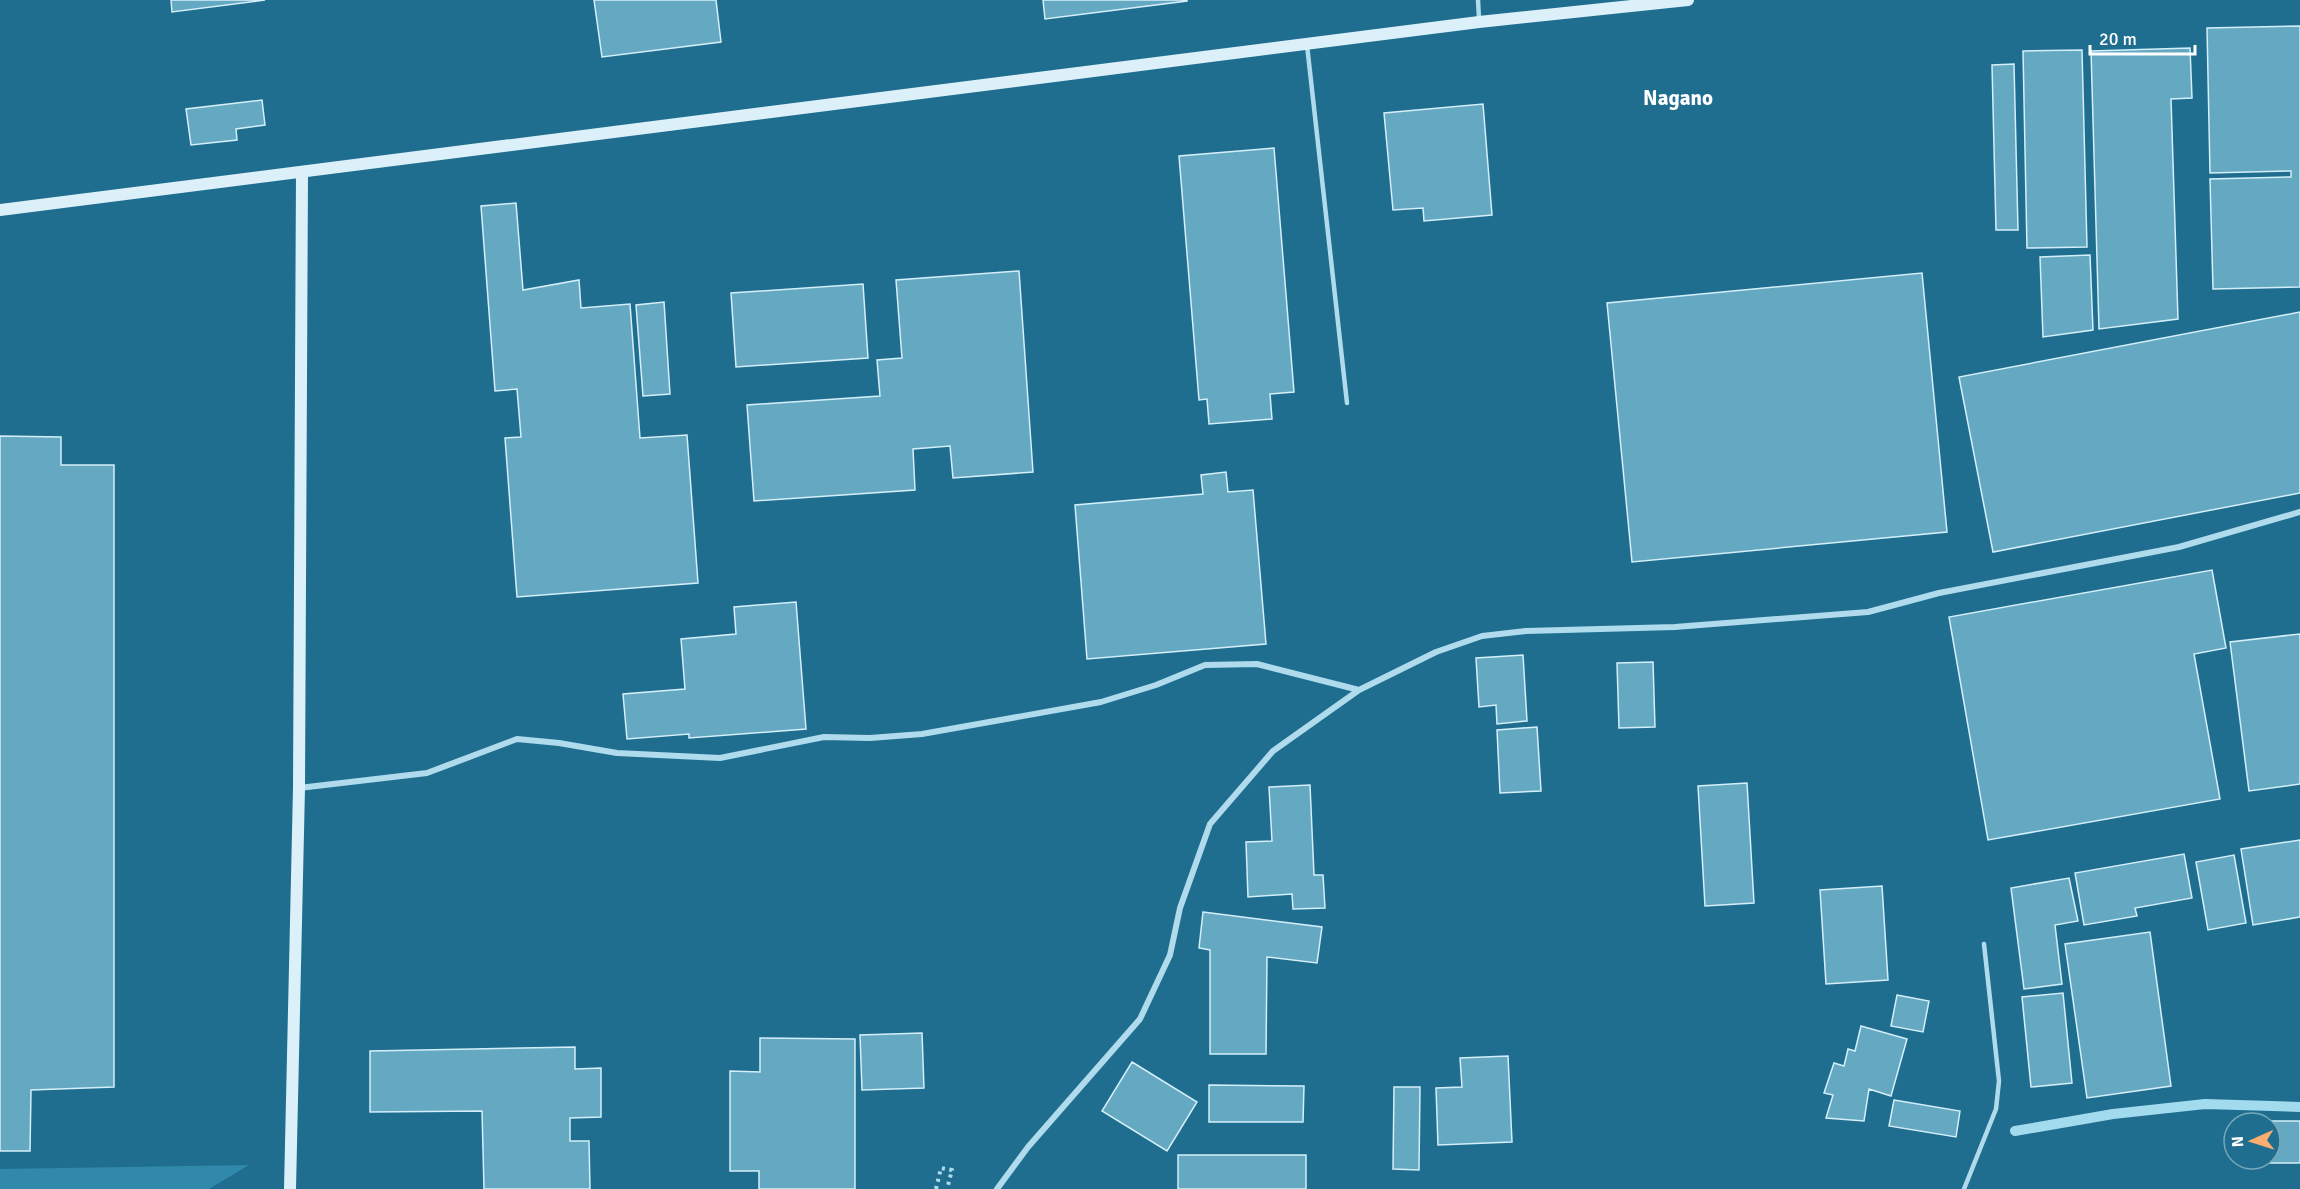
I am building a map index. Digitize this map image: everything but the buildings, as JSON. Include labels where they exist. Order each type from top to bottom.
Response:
[{"type":"street","points":[[0,210],[1479,22],[1688,0]]},
{"type":"street","points":[[290,1189],[299,788],[302,172]]},
{"type":"street","points":[[997,1189],[1028,1147],[1140,1019],[1170,955],[1180,908],[1210,824],[1273,750],[1359,690],[1436,652],[1482,636],[1526,631],[1675,627],[1868,612],[1940,593],[2179,546],[2300,512]]},
{"type":"street","points":[[299,788],[427,773],[517,740],[559,743],[617,753],[720,758],[824,737],[870,738],[922,734],[1101,702],[1156,685],[1205,665],[1257,664],[1359,690]]},
{"type":"lane","points":[[1478,0],[1479,22]]},
{"type":"lane","points":[[1307,44],[1347,403]]},
{"type":"lane","points":[[1964,1189],[1996,1109],[1999,1081],[1984,944]]},
{"type":"path","points":[[936,1189],[941,1168],[951,1170],[947,1189]]},
{"type":"shaded area","points":[[249,1165],[209,1189],[0,1189],[0,1169]]},
{"type":"waterway","points":[[2015,1131],[2113,1114],[2205,1104],[2300,1107]]},
{"type":"district","name":"Nagano","points":[[1678,98]]}]
